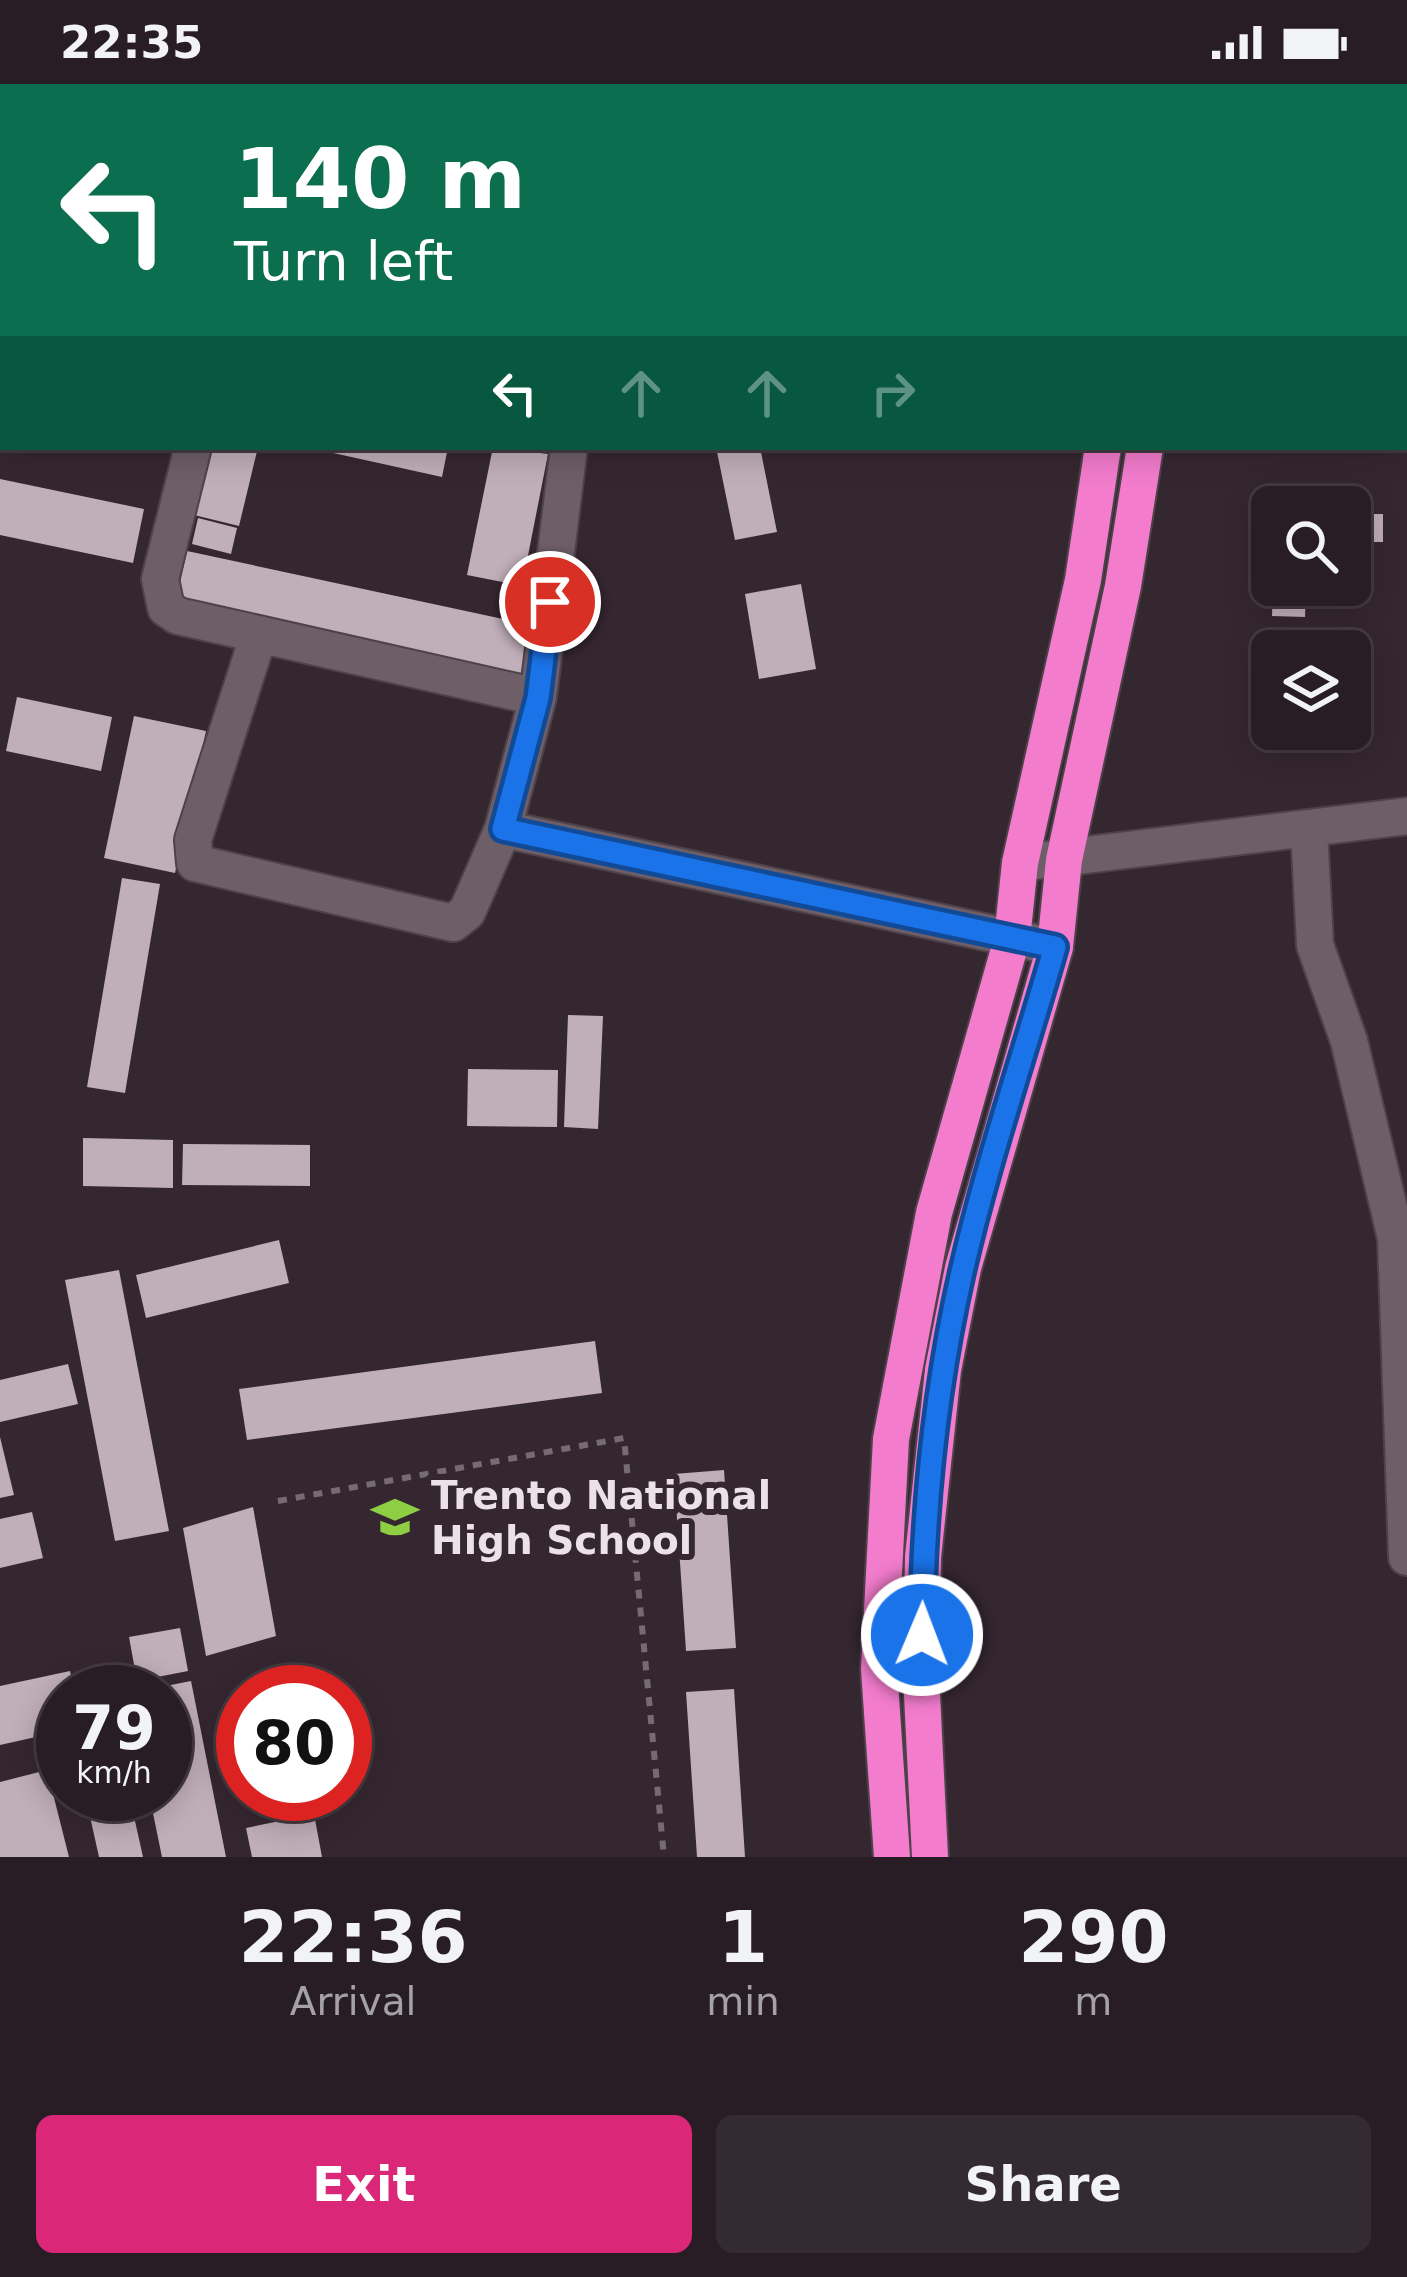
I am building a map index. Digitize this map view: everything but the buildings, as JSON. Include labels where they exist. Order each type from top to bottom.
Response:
[{"type":"highway","points":[[892,1857],[879,1669],[892,1438],[934,1213],[1012,939],[1020,863],[1083,580],[1103,450]]},
{"type":"highway","points":[[930,1857],[921,1674],[922,1556],[943,1370],[963,1268],[1055,947],[1064,860],[1123,586],[1144,450]]},
{"type":"highway","points":[[1083,580],[1123,586]]},
{"type":"street","points":[[192,450],[160,579],[161,596],[178,616],[538,698]]},
{"type":"street","points":[[259,634],[193,840],[195,863],[453,923],[467,912],[503,829],[538,698],[569,450]]},
{"type":"street","points":[[1020,863],[1407,816]]},
{"type":"street","points":[[503,829],[1055,947]]},
{"type":"street","points":[[1309,829],[1315,945],[1349,1041],[1396,1238],[1407,1557]]},
{"type":"path","points":[[278,1501],[624,1438],[664,1857]]},
{"type":"place","name":"Trento National High School","points":[[395,1517]]},
{"type":"route","points":[[550,602],[538,698],[503,829],[1055,947],[963,1268],[943,1370],[922,1556],[922,1635]]}]
